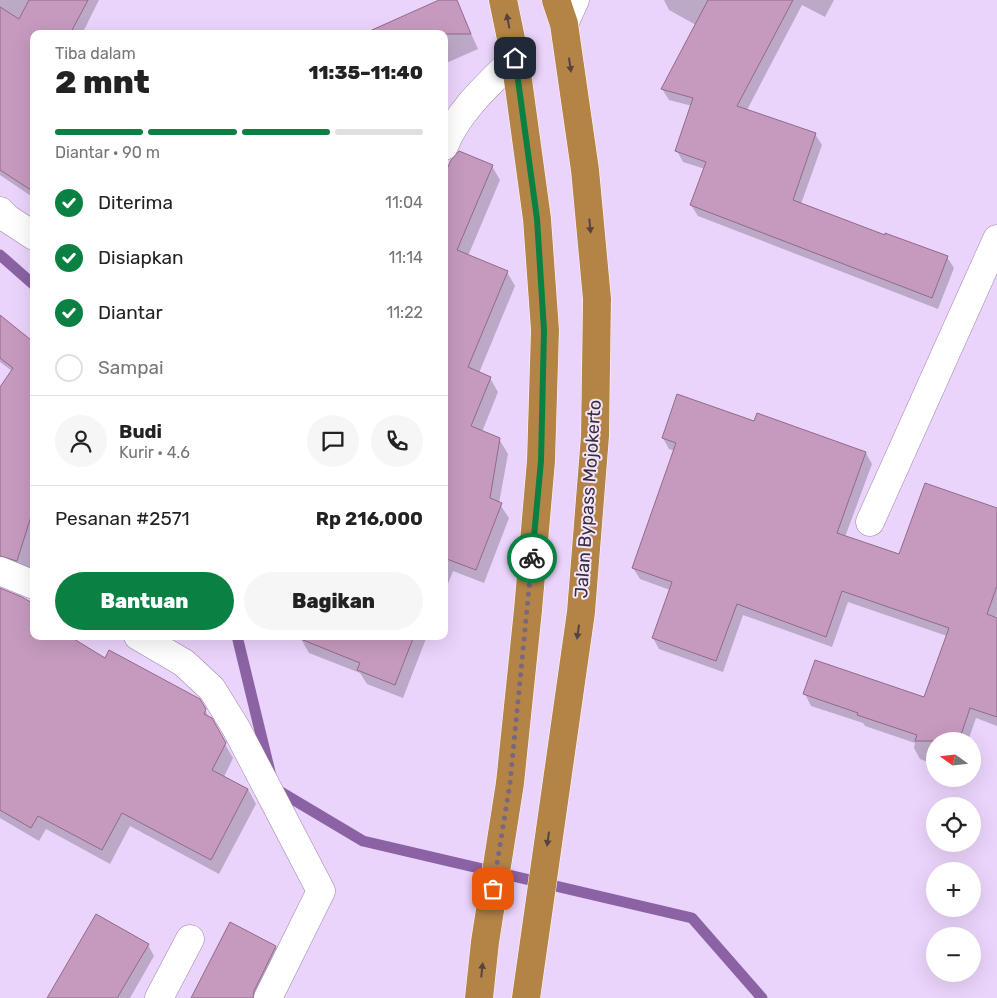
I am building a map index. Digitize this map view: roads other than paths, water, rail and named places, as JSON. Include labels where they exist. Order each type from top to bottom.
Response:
[{"type":"highway","points":[[479,998],[485,942],[510,783],[541,461],[544,330],[537,219],[515,58],[503,0]]},
{"type":"highway","name":"Jalan Bypass Mojokerto","points":[[526,998],[582,602],[595,436],[597,299],[585,170],[565,8]]},
{"type":"street","points":[[448,138],[458,119],[470,104],[515,58]]},
{"type":"street","points":[[3,220],[30,234]]},
{"type":"street","points":[[870,522],[997,239]]},
{"type":"street","points":[[0,571],[30,583]]},
{"type":"street","points":[[145,640],[184,663],[212,689],[236,728],[321,891],[268,998]]},
{"type":"street","points":[[159,998],[190,940]]},
{"type":"waterway","points":[[0,255],[30,281]]},
{"type":"waterway","points":[[238,640],[270,772]]},
{"type":"waterway","points":[[274,788],[363,841],[692,918],[762,998]]}]
